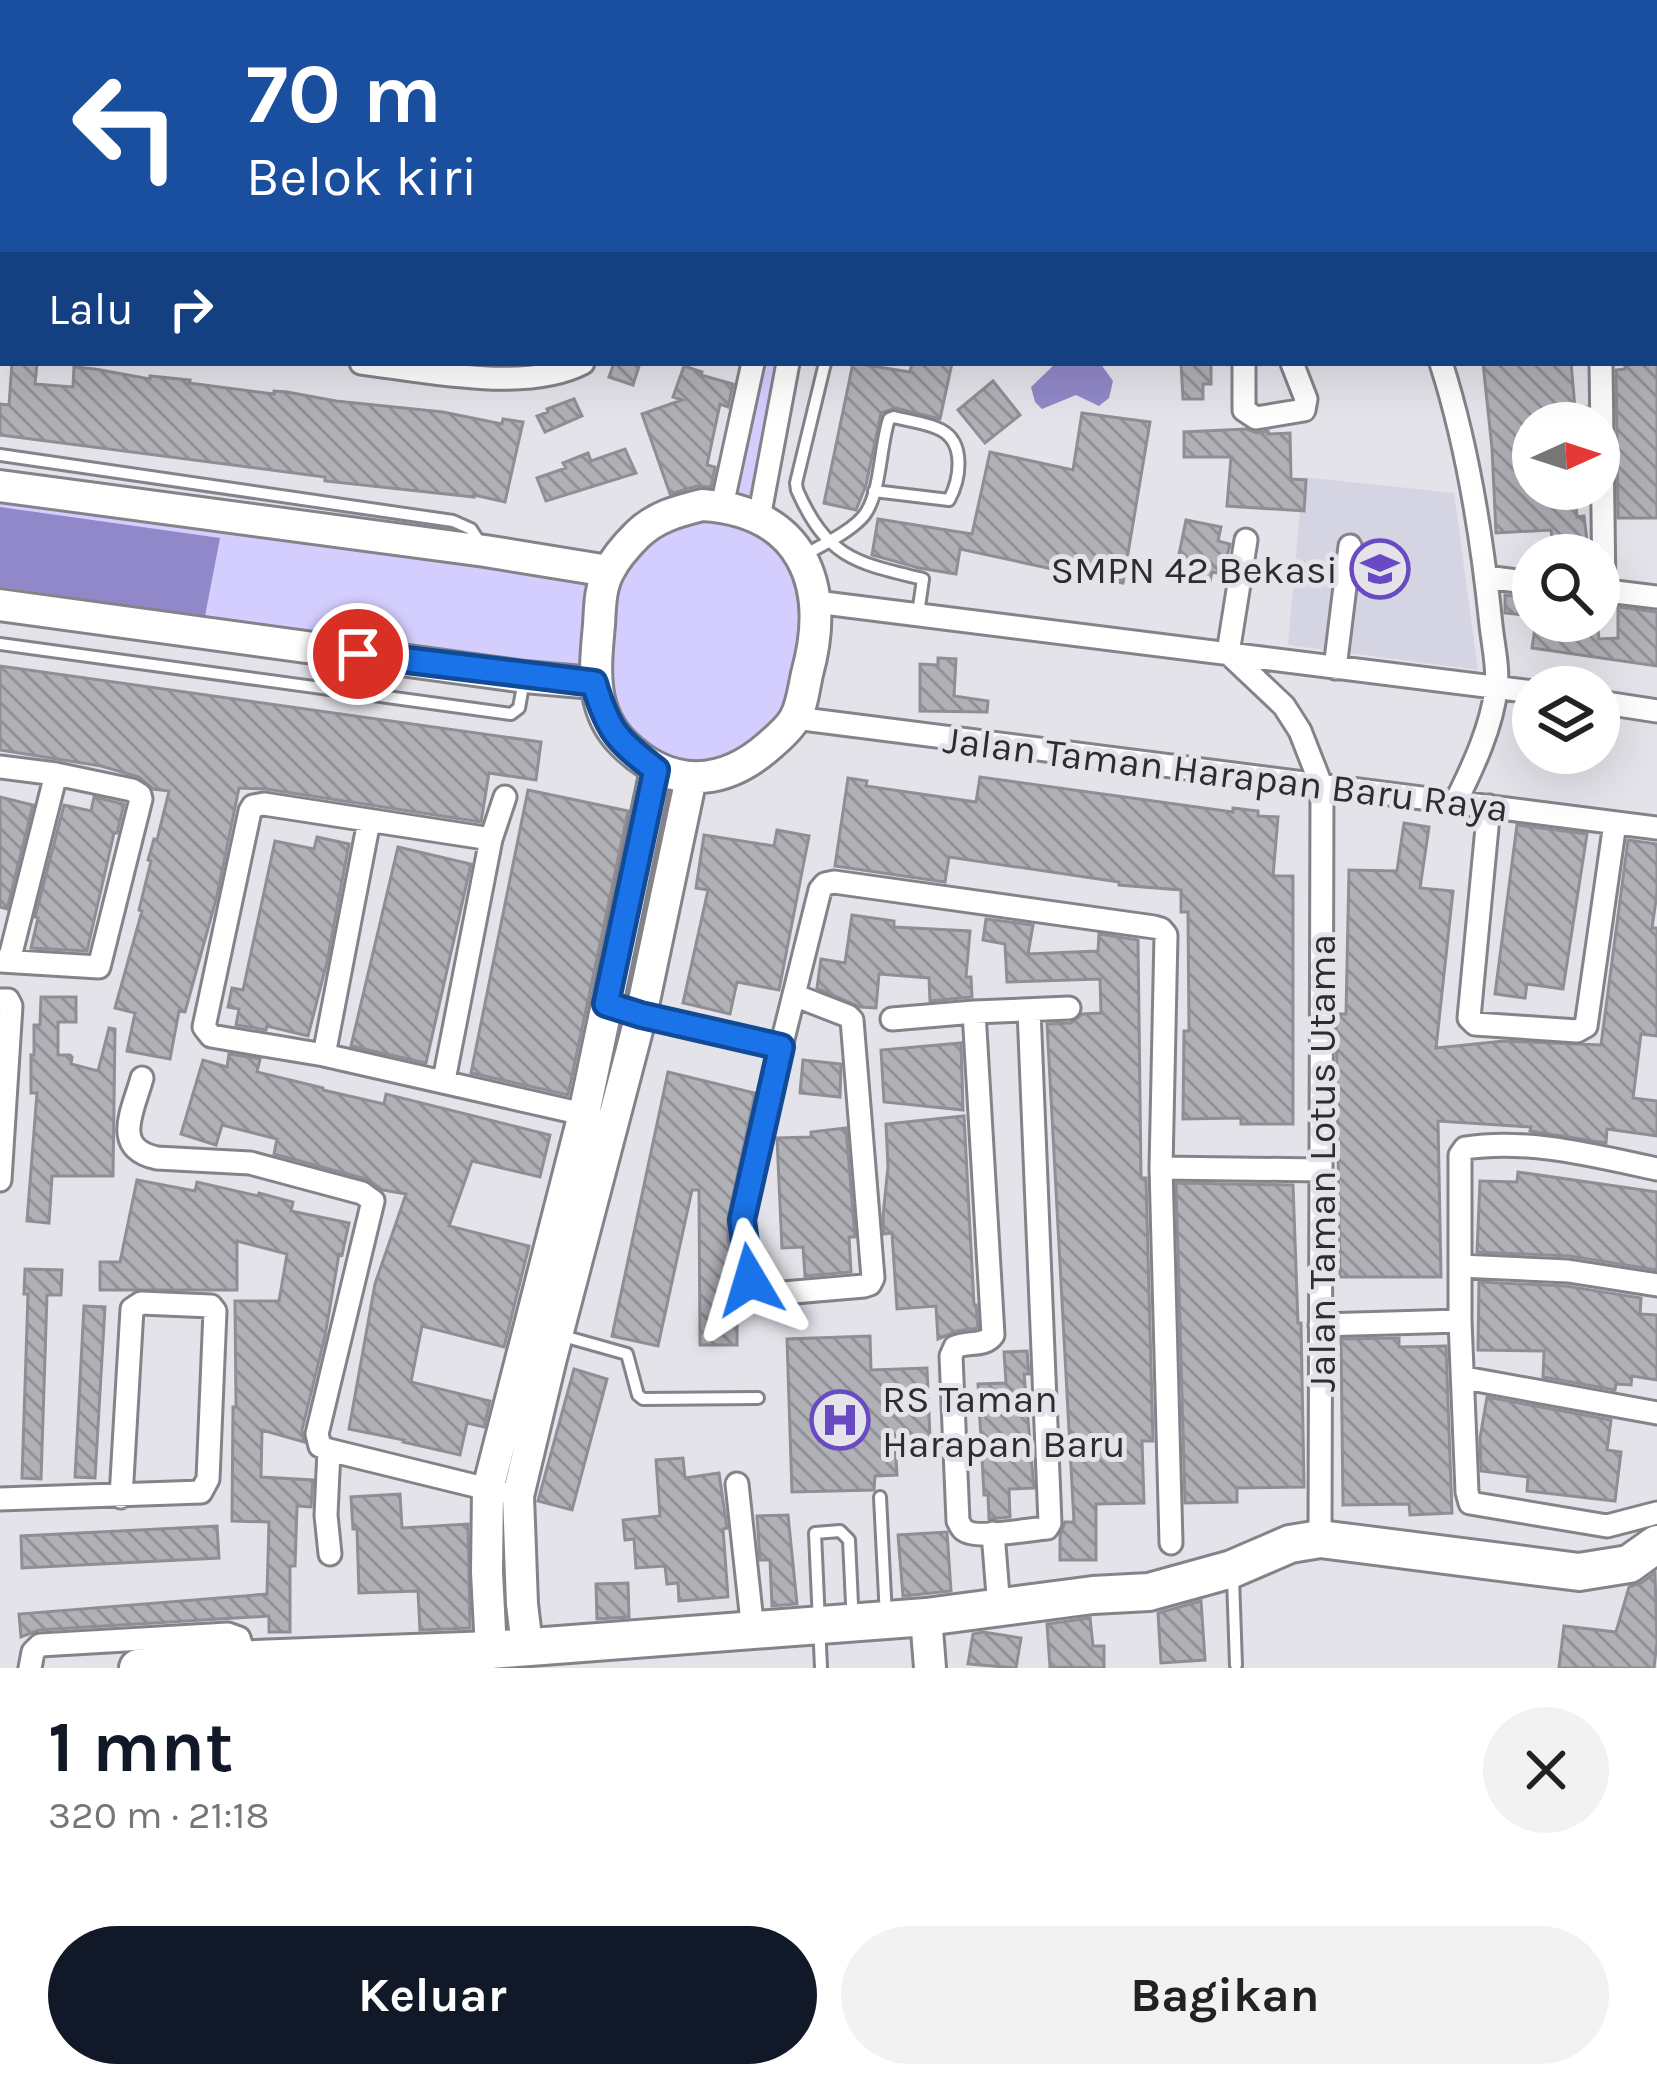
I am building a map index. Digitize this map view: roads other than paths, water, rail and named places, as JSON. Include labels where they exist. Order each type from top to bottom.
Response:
[{"type":"main road","points":[[138,1668],[246,1659],[316,1662],[581,1654],[753,1631],[926,1617],[1149,1592],[1232,1569],[1290,1544],[1320,1539],[1580,1572],[1629,1564],[1657,1544]]},
{"type":"street","points":[[413,366],[512,380],[532,369],[578,366]]},
{"type":"street","points":[[722,506],[752,366]]},
{"type":"street","points":[[759,518],[787,366]]},
{"type":"street","points":[[1244,366],[1244,410],[1256,418],[1304,410],[1306,399],[1293,366]]},
{"type":"street","points":[[1442,366],[1456,410],[1486,578],[1497,687],[1477,759],[1456,801]]},
{"type":"street","points":[[1600,366],[1602,534]]},
{"type":"street","points":[[0,486],[608,572]]},
{"type":"street","points":[[702,505],[722,506],[759,518],[801,556],[816,602],[812,656],[795,718],[753,760],[720,775],[691,778],[656,770],[614,735],[604,718],[594,683],[601,592],[608,572],[636,535],[655,520],[702,505]]},
{"type":"street","points":[[1228,652],[1246,540]]},
{"type":"street","points":[[1336,668],[1349,546]]},
{"type":"street","points":[[1486,578],[1512,581]]},
{"type":"street","points":[[1620,592],[1657,597]]},
{"type":"street","points":[[816,602],[1512,689]]},
{"type":"street","points":[[0,605],[594,683]]},
{"type":"street","points":[[1228,652],[1284,706],[1300,731],[1322,787]]},
{"type":"street","points":[[1620,705],[1657,711]]},
{"type":"street","name":"Jalan Taman Harapan Baru Raya","points":[[795,718],[1657,828]]},
{"type":"street","points":[[0,766],[56,774],[140,795],[100,967],[5,961],[56,774]]},
{"type":"street","points":[[598,1118],[606,1004],[656,770]]},
{"type":"street","points":[[498,1654],[487,1573],[503,1493],[598,1118],[641,1015],[691,778]]},
{"type":"street","name":"Jalan Taman Lotus Utama","points":[[1320,1539],[1322,787]]},
{"type":"street","points":[[444,1080],[491,839],[505,797]]},
{"type":"street","points":[[491,839],[258,804],[250,811],[204,1027],[212,1036],[444,1080],[598,1118]]},
{"type":"street","points":[[1489,806],[1469,1018],[1475,1024],[1577,1031],[1586,1026],[1615,823]]},
{"type":"street","points":[[324,1055],[369,821]]},
{"type":"street","points":[[794,995],[852,1020],[873,1278],[871,1284],[760,1294],[753,1290],[742,1220],[781,1047],[820,890],[825,884],[1161,929],[1166,935],[1161,1168],[1171,1543]]},
{"type":"street","points":[[0,1180],[11,1006],[2,1000]]},
{"type":"street","points":[[606,1004],[781,1047]]},
{"type":"street","points":[[892,1019],[1070,1008]]},
{"type":"street","points":[[974,1012],[994,1335],[986,1342],[959,1344],[951,1356],[958,1521],[970,1533],[993,1533],[1047,1528],[1050,1523],[1029,1010]]},
{"type":"street","points":[[142,1078],[128,1130],[135,1150],[142,1155],[250,1162],[362,1192],[373,1201],[317,1434],[320,1446],[503,1493]]},
{"type":"street","points":[[1657,1169],[1602,1156],[1516,1146],[1465,1148],[1460,1155],[1460,1321],[1468,1497],[1473,1505],[1607,1526],[1657,1514]]},
{"type":"street","points":[[1161,1168],[1321,1170]]},
{"type":"street","points":[[1460,1266],[1568,1271],[1657,1285]]},
{"type":"street","points":[[0,1498],[121,1497],[201,1492],[208,1479],[212,1306],[141,1304],[132,1309],[121,1497]]},
{"type":"street","points":[[1320,1325],[1460,1321]]},
{"type":"street","points":[[1465,1378],[1657,1413]]},
{"type":"street","points":[[329,1450],[326,1515],[330,1554]]},
{"type":"street","points":[[737,1484],[753,1631]]},
{"type":"street","points":[[993,1533],[999,1608]]},
{"type":"street","points":[[926,1617],[931,1668]]},
{"type":"street","points":[[30,1668],[33,1652],[40,1645],[228,1634],[239,1638],[246,1659]]},
{"type":"lane","points":[[824,366],[796,483],[799,496],[829,542],[853,560],[923,579],[918,614]]},
{"type":"lane","points":[[801,556],[829,542],[867,512],[889,419],[943,430],[955,446],[959,465],[951,499],[874,491]]},
{"type":"lane","points":[[0,455],[453,521],[472,529],[485,551]]},
{"type":"lane","points":[[0,644],[511,714],[519,708],[525,677]]},
{"type":"lane","points":[[543,1330],[627,1354],[643,1399],[758,1398]]},
{"type":"lane","points":[[880,1497],[887,1620]]},
{"type":"lane","points":[[821,1668],[815,1533],[840,1532],[849,1540],[852,1604]]},
{"type":"lane","points":[[1232,1569],[1236,1664]]},
{"type":"place","name":"SMPN 42 Bekasi","points":[[1380,569]]},
{"type":"place","name":"RS Taman Harapan Baru","points":[[840,1420]]}]
